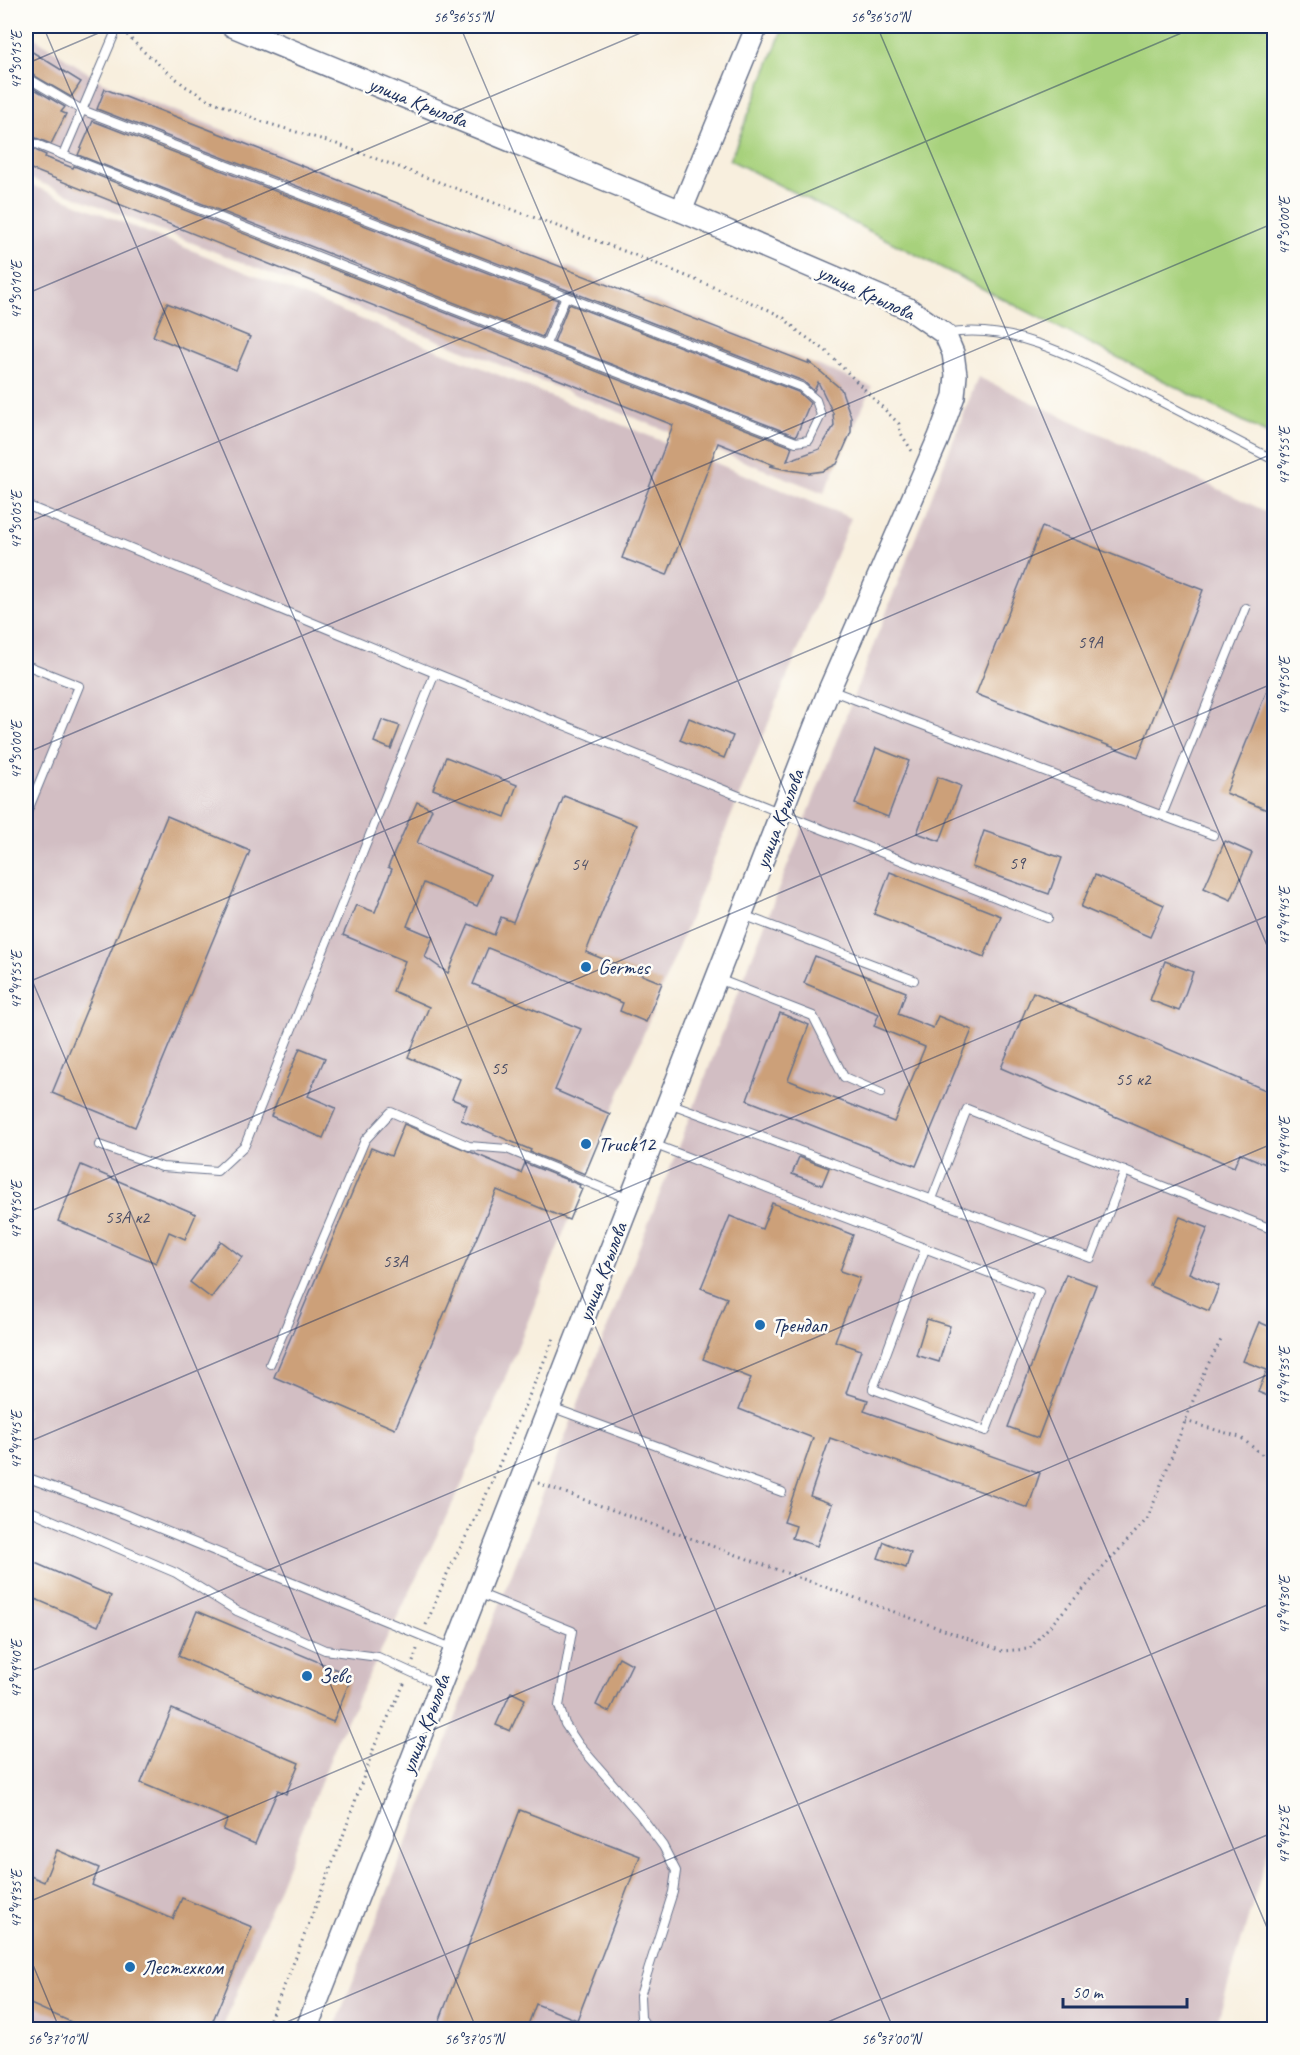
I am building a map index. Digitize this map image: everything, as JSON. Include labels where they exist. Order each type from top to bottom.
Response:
[{"type":"street","name":"улица Крылова","points":[[232,26],[681,211],[909,309],[945,334],[953,353],[956,375],[954,396],[925,470],[829,690],[306,2030]]},
{"type":"street","points":[[681,211],[757,26]]},
{"type":"lane","points":[[63,155],[118,26]]},
{"type":"lane","points":[[26,77],[82,110],[801,387],[816,400],[821,415],[809,440],[796,442],[26,140]]},
{"type":"lane","points":[[546,344],[566,296]]},
{"type":"lane","points":[[945,334],[971,331],[1000,334],[1035,342],[1091,366],[1275,460]]},
{"type":"lane","points":[[26,505],[781,813],[1048,918]]},
{"type":"lane","points":[[1162,815],[1246,608]]},
{"type":"lane","points":[[26,665],[79,686],[26,815]]},
{"type":"lane","points":[[99,1145],[162,1167],[217,1171],[245,1145],[435,673]]},
{"type":"lane","points":[[829,690],[1213,835]]},
{"type":"lane","points":[[741,914],[914,980]]},
{"type":"lane","points":[[717,978],[813,1016],[844,1077],[881,1092]]},
{"type":"lane","points":[[668,1103],[1091,1258],[1125,1171]]},
{"type":"lane","points":[[932,1199],[968,1109],[1275,1230]]},
{"type":"lane","points":[[270,1364],[365,1140],[391,1112],[469,1146],[507,1149],[630,1199]]},
{"type":"lane","points":[[652,1144],[1039,1292],[986,1431],[873,1389],[925,1249]]},
{"type":"lane","points":[[549,1407],[782,1492]]},
{"type":"lane","points":[[26,1477],[117,1511],[455,1649]]},
{"type":"lane","points":[[26,1509],[176,1573],[237,1611],[325,1650],[378,1657],[441,1685]]},
{"type":"lane","points":[[477,1592],[572,1631],[559,1706],[565,1724],[579,1745],[640,1815],[663,1846],[676,1871],[673,1892],[640,1996],[641,2018],[649,2030]]},
{"type":"path","points":[[118,26],[164,69],[185,86],[207,99],[263,122],[334,143],[640,257],[784,318],[800,333],[825,350],[899,424],[900,432],[925,470]]},
{"type":"path","points":[[265,2030],[343,1836],[374,1747],[410,1671],[421,1636],[447,1574],[480,1509],[556,1335]]},
{"type":"path","points":[[522,1478],[1002,1652],[1029,1649],[1148,1518],[1204,1371],[1221,1340]]},
{"type":"path","points":[[1185,1421],[1240,1437],[1275,1464]]},
{"type":"shaded area","points":[[26,32],[102,82],[872,387],[824,493],[26,177]]},
{"type":"shaded area","points":[[26,183],[851,518],[464,1480],[339,1737],[222,2029],[26,2029]]},
{"type":"shaded area","points":[[978,377],[1274,515],[1274,1832],[1215,2029],[334,2030]]},
{"type":"green space","points":[[784,26],[1274,26],[1274,437],[730,160]]},
{"type":"building","points":[[26,48],[81,82],[71,97],[26,71]]},
{"type":"building","points":[[26,84],[65,107],[61,112],[66,114],[51,144],[26,134]]},
{"type":"building","points":[[105,89],[810,364],[808,361],[841,389],[851,417],[851,432],[837,464],[823,471],[809,473],[783,469],[770,466],[774,465],[718,443],[667,575],[622,558],[673,425],[26,167],[26,146],[46,155],[45,157],[73,168],[74,166],[792,447],[787,461],[820,449],[834,426],[833,413],[818,382],[814,391],[803,381],[97,109]]},
{"type":"building","points":[[93,121],[558,300],[542,337],[78,155]]},
{"type":"building","points":[[167,303],[250,337],[236,370],[153,336]]},
{"type":"building","points":[[569,304],[798,392],[810,403],[796,436],[554,342]]},
{"type":"building","points":[[1042,527],[1203,590],[1138,757],[976,694]]},
{"type":"building","points":[[1274,673],[1275,792],[1267,810],[1226,793]]},
{"type":"building","points":[[689,718],[733,736],[724,758],[680,740]]},
{"type":"building","points":[[382,720],[400,726],[391,749],[374,742]]},
{"type":"building","points":[[876,748],[909,761],[888,817],[855,804]]},
{"type":"building","points":[[446,757],[517,785],[505,817],[433,789]]},
{"type":"building","points":[[938,777],[961,786],[940,841],[917,833]]},
{"type":"building","points":[[564,796],[637,825],[586,952],[662,983],[646,1022],[620,1011],[623,1003],[488,948],[473,984],[581,1029],[555,1090],[610,1114],[585,1174],[461,1120],[467,1105],[452,1099],[460,1079],[408,1057],[429,1007],[393,991],[405,961],[343,935],[356,905],[375,912],[392,869],[388,867],[417,802],[432,809],[417,843],[491,875],[477,906],[424,883],[407,926],[433,937],[425,957],[448,973],[469,924],[494,935],[501,917],[513,922]]},
{"type":"building","points":[[167,816],[250,851],[135,1127],[52,1093]]},
{"type":"building","points":[[984,831],[1062,858],[1049,894],[972,867]]},
{"type":"building","points":[[1225,841],[1252,853],[1231,900],[1204,888]]},
{"type":"building","points":[[890,872],[1001,916],[984,957],[874,914]]},
{"type":"building","points":[[1095,875],[1164,905],[1150,937],[1081,907]]},
{"type":"building","points":[[815,956],[906,992],[898,1014],[933,1028],[938,1016],[972,1030],[916,1166],[747,1100],[780,1013],[809,1025],[788,1080],[894,1122],[925,1047],[874,1026],[879,1014],[804,983]]},
{"type":"building","points":[[1165,961],[1193,972],[1179,1011],[1150,1000]]},
{"type":"building","points":[[1033,992],[1275,1094],[1275,1168],[1240,1153],[1234,1167],[1001,1068]]},
{"type":"building","points":[[300,1048],[325,1058],[308,1096],[336,1108],[323,1138],[271,1116]]},
{"type":"building","points":[[404,1124],[521,1173],[525,1163],[580,1185],[582,1189],[569,1220],[497,1190],[395,1429],[274,1377],[371,1148],[391,1156]]},
{"type":"building","points":[[799,1157],[829,1168],[822,1185],[792,1174]]},
{"type":"building","points":[[81,1165],[196,1214],[185,1239],[169,1232],[156,1263],[58,1221]]},
{"type":"building","points":[[772,1203],[853,1235],[840,1271],[860,1278],[835,1341],[861,1350],[846,1393],[868,1400],[864,1411],[1040,1473],[1028,1508],[830,1438],[810,1496],[832,1504],[817,1546],[792,1538],[796,1526],[784,1522],[813,1438],[739,1409],[751,1378],[703,1359],[727,1298],[701,1288],[730,1216],[762,1229]]},
{"type":"building","points":[[1180,1217],[1208,1228],[1189,1273],[1219,1286],[1209,1311],[1150,1286]]},
{"type":"building","points":[[221,1241],[242,1257],[211,1298],[190,1282]]},
{"type":"building","points":[[1066,1274],[1096,1285],[1038,1438],[1008,1427]]},
{"type":"building","points":[[927,1319],[950,1326],[939,1362],[916,1355]]},
{"type":"building","points":[[1259,1322],[1275,1329],[1275,1399],[1258,1392],[1267,1370],[1243,1361]]},
{"type":"building","points":[[884,1542],[911,1553],[906,1568],[878,1558]]},
{"type":"building","points":[[26,1559],[111,1596],[98,1626],[26,1595]]},
{"type":"building","points":[[197,1611],[352,1676],[333,1722],[178,1656]]},
{"type":"building","points":[[619,1657],[632,1664],[609,1712],[596,1705]]},
{"type":"building","points":[[511,1692],[525,1699],[510,1731],[496,1725]]},
{"type":"building","points":[[172,1709],[299,1763],[286,1794],[278,1790],[255,1844],[223,1830],[228,1819],[141,1783]]},
{"type":"building","points":[[520,1810],[640,1856],[577,2020],[536,2004],[526,2030],[436,2030]]},
{"type":"building","name":"Лестехком","points":[[57,1850],[99,1868],[92,1885],[173,1919],[182,1898],[252,1927],[209,2030],[89,2030],[26,2002],[26,1874],[44,1882]]},
{"type":"place","name":"Germes","points":[[586,967]]},
{"type":"place","name":"Truck12","points":[[586,1144]]},
{"type":"place","name":"Трендап","points":[[760,1325]]},
{"type":"place","name":"Зевс","points":[[307,1676]]},
{"type":"place","name":"Лестехком","points":[[130,1967]]}]
